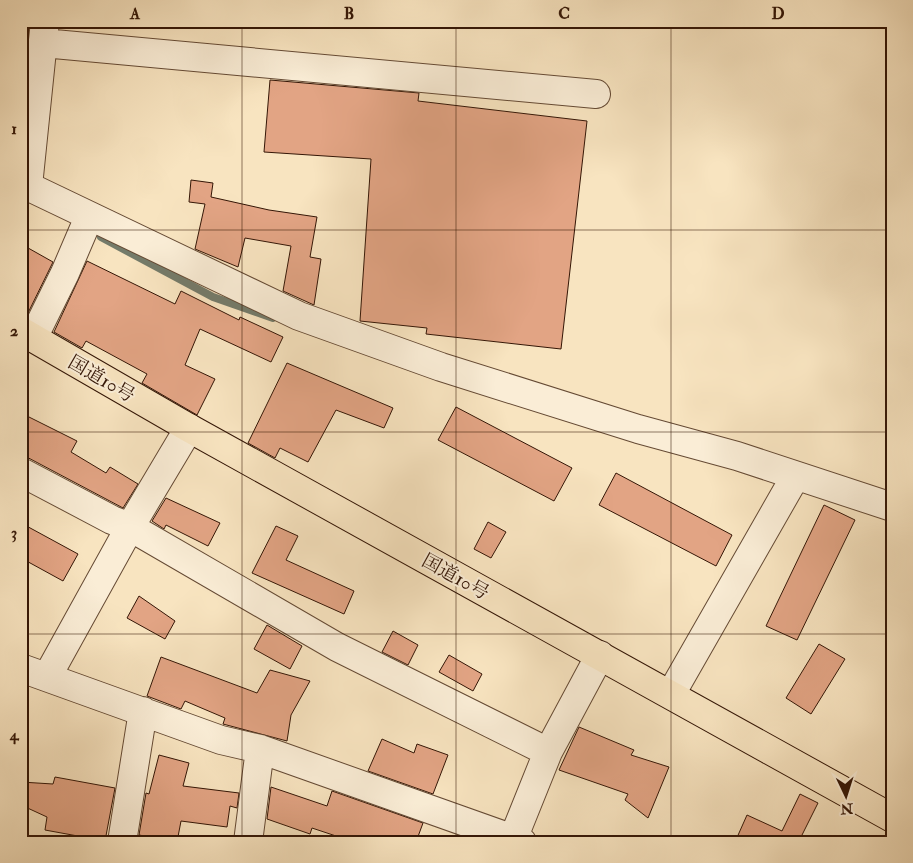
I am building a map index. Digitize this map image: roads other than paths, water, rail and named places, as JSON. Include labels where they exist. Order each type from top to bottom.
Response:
[{"type":"highway","name":"国道10号","points":[[27,334],[189,428],[892,818]]},
{"type":"street","points":[[596,94],[44,32],[24,185],[298,316],[441,367],[638,429],[737,456],[795,477],[892,507]]},
{"type":"street","points":[[27,334],[65,273],[89,216]]},
{"type":"street","points":[[48,677],[130,527],[189,428]]},
{"type":"street","points":[[21,472],[112,520],[130,527],[337,647],[548,752]]},
{"type":"street","points":[[671,694],[795,477]]},
{"type":"street","points":[[21,668],[221,740],[260,749],[518,840],[548,752],[600,655]]},
{"type":"street","points":[[122,842],[143,711]]},
{"type":"street","points":[[248,842],[260,749]]},
{"type":"waterway","points":[[101,237],[213,297],[273,318]]}]
